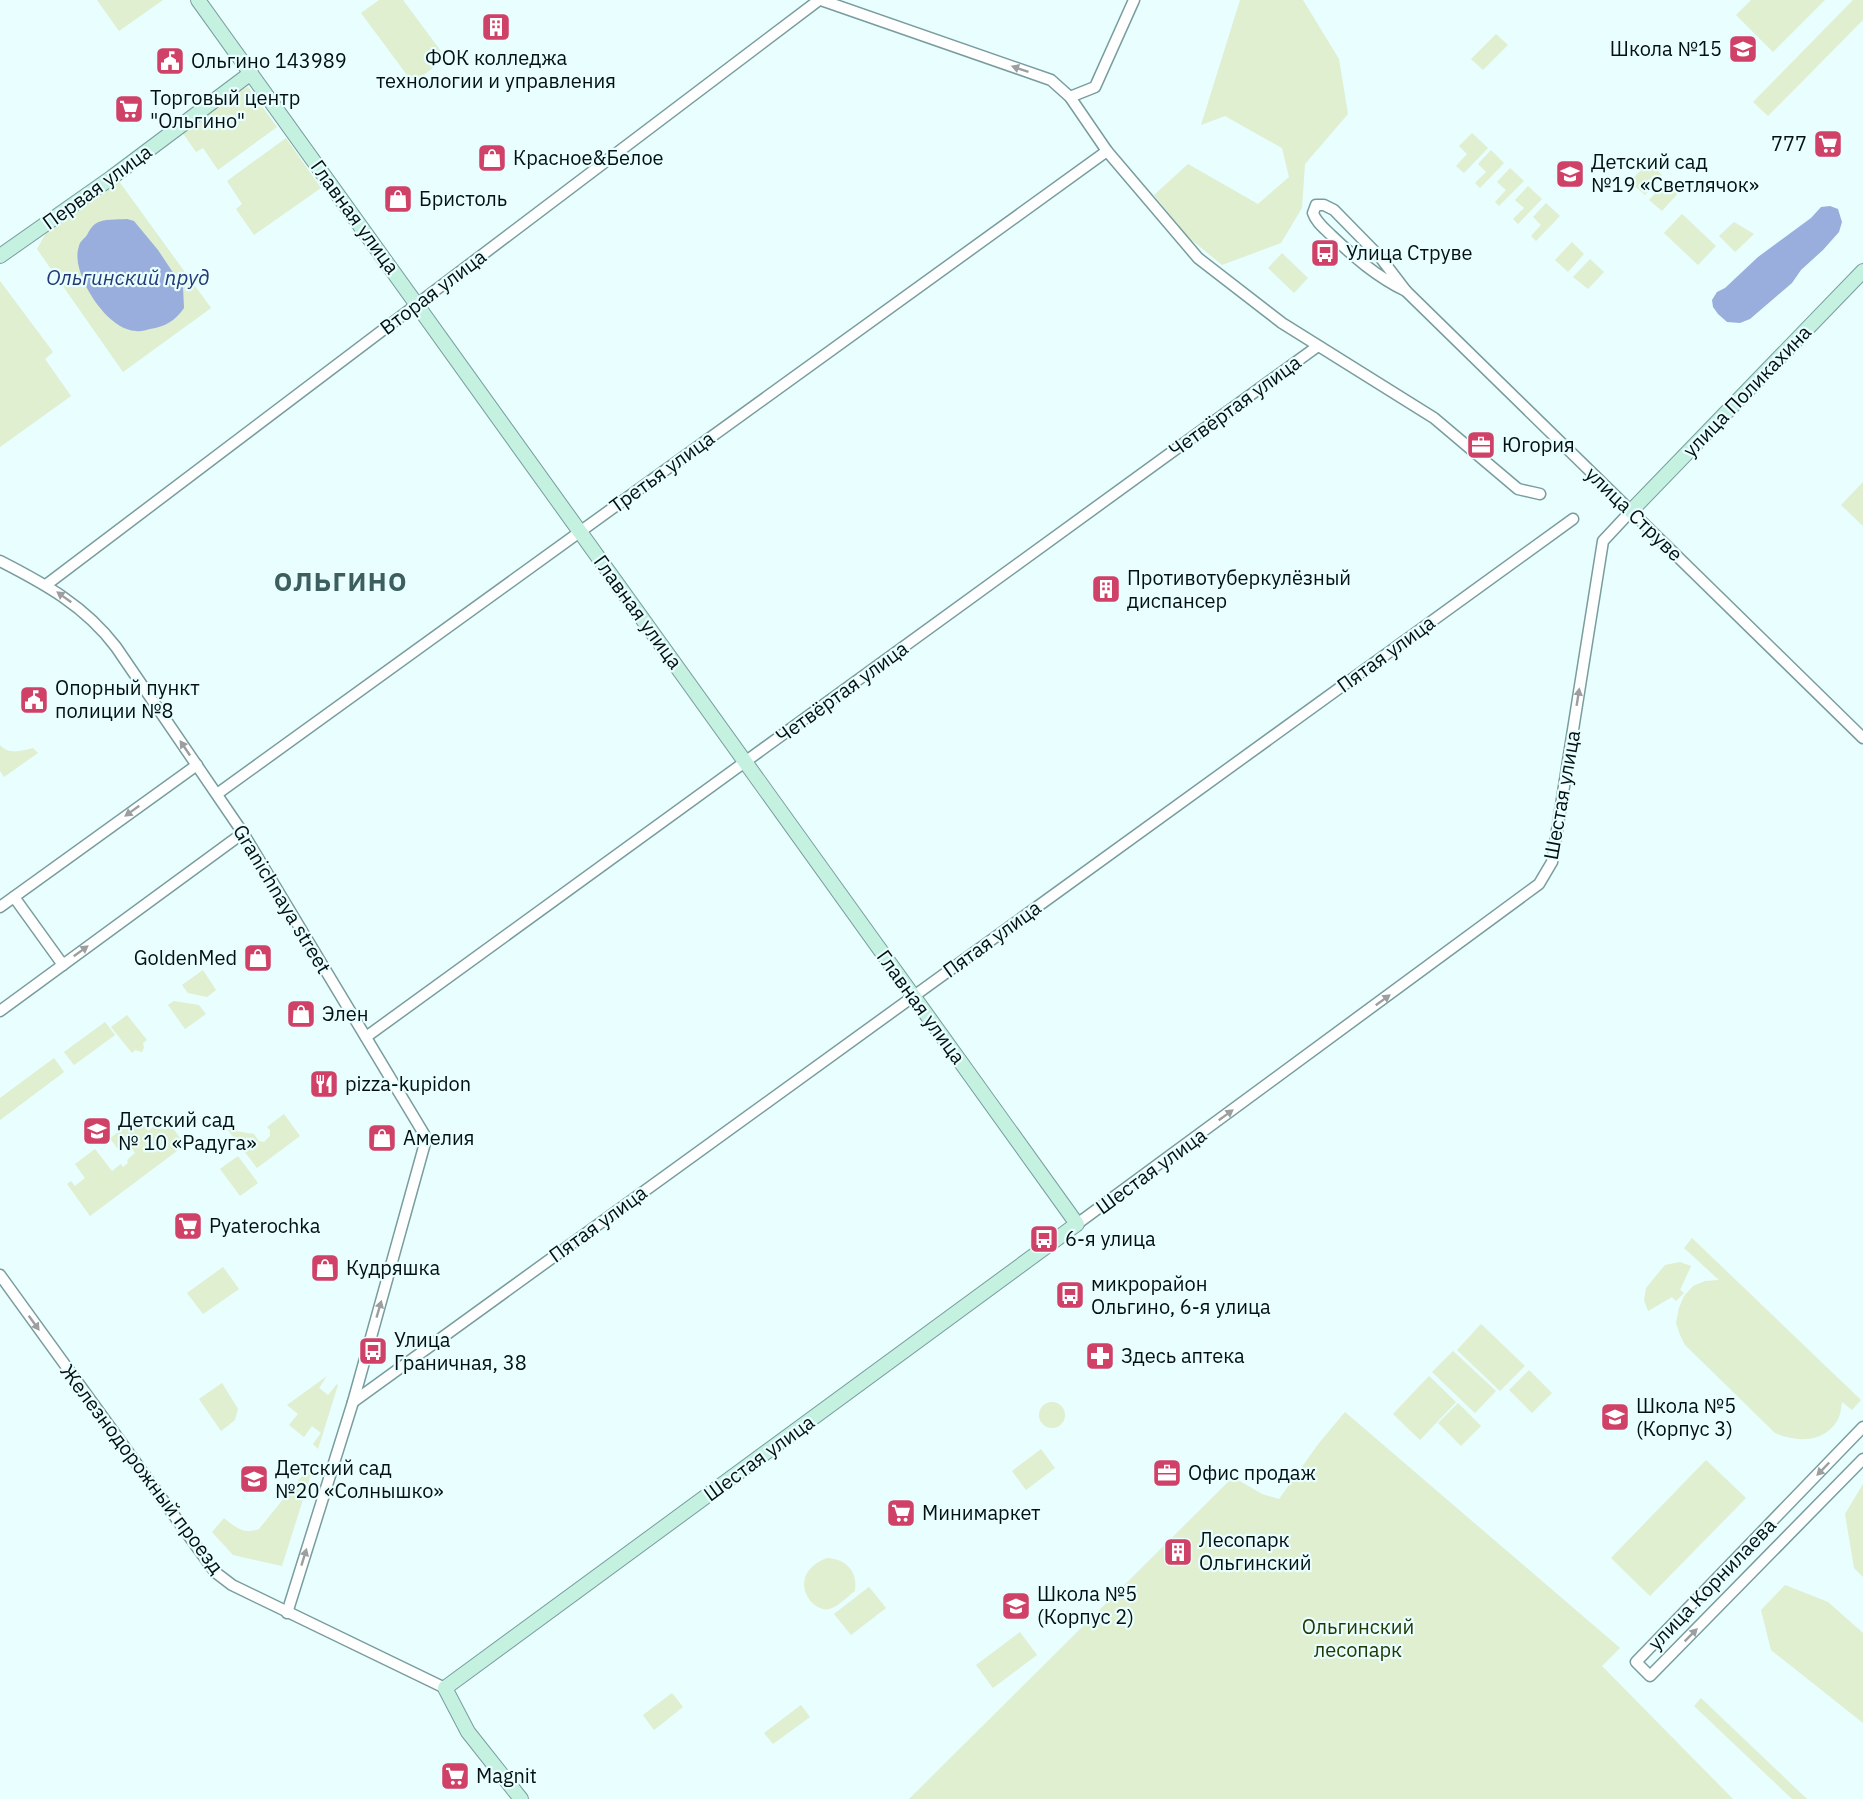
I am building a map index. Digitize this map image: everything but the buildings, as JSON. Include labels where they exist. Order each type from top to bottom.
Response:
[{"type":"street","name":"Главная улица","points":[[198,0],[1077,1224]]},
{"type":"street","points":[[820,0],[1051,80],[1070,97],[1107,151],[1192,252],[1282,323],[1434,418],[1518,489],[1540,494]]},
{"type":"street","name":"Вторая улица","points":[[46,585],[820,0]]},
{"type":"street","points":[[1070,97],[1095,87],[1134,0]]},
{"type":"street","name":"Первая улица","points":[[0,256],[111,178],[251,73]]},
{"type":"street","name":"Третья улица","points":[[217,794],[1107,151]]},
{"type":"street","name":"улица Струве","points":[[1406,291],[1373,272],[1349,252],[1314,218],[1316,205],[1324,205],[1334,210],[1380,257],[1406,291],[1863,738]]},
{"type":"street","name":"улица Поликахина","points":[[1631,511],[1863,272]]},
{"type":"street","name":"Четвёртая улица","points":[[366,1037],[1318,346]]},
{"type":"street","name":"Шестая улица","points":[[445,1688],[1523,898],[1539,884],[1552,862],[1603,541],[1631,511]]},
{"type":"street","name":"Пятая улица","points":[[352,1402],[1573,519]]},
{"type":"street","name":"Granichnaya street","points":[[0,561],[46,585],[83,610],[105,632],[243,833],[424,1134],[425,1143],[352,1402],[288,1612]]},
{"type":"street","points":[[0,907],[197,765]]},
{"type":"street","points":[[0,1011],[243,833]]},
{"type":"street","points":[[14,897],[63,965]]},
{"type":"street","name":"Железнодорожный проезд","points":[[0,1275],[202,1556],[223,1580],[445,1688]]},
{"type":"street","name":"улица Корнилаева","points":[[1863,1427],[1636,1662],[1650,1676],[1863,1458]]},
{"type":"street","points":[[445,1688],[468,1732],[521,1799]]},
{"type":"green space","points":[[97,0],[163,0],[119,31]]},
{"type":"green space","points":[[379,0],[403,0],[446,58],[413,83],[361,13]]},
{"type":"green space","points":[[1240,0],[1303,0],[1339,59],[1348,114],[1305,164],[1302,208],[1281,243],[1222,265],[1188,237],[1154,195],[1188,164],[1258,204],[1289,177],[1282,148],[1225,116],[1201,125]]},
{"type":"green space","points":[[1751,0],[1825,0],[1773,52],[1736,15]]},
{"type":"green space","points":[[1853,0],[1863,0],[1863,20],[1768,116],[1753,102]]},
{"type":"green space","points":[[1496,34],[1508,45],[1483,70],[1471,59]]},
{"type":"green space","points":[[248,87],[277,127],[218,170],[203,148],[196,152],[182,132],[234,93]]},
{"type":"green space","points":[[1472,133],[1488,148],[1464,173],[1456,166],[1467,154],[1459,146]]},
{"type":"green space","points":[[286,138],[321,188],[254,235],[236,209],[242,204],[227,181]]},
{"type":"green space","points":[[1491,150],[1504,163],[1480,188],[1475,183],[1486,172],[1478,164]]},
{"type":"green space","points":[[1648,162],[1662,175],[1645,195],[1630,182]]},
{"type":"green space","points":[[1510,168],[1524,181],[1499,206],[1495,202],[1506,190],[1497,182]]},
{"type":"green space","points":[[118,180],[211,308],[123,372],[37,249],[46,233]]},
{"type":"green space","points":[[1667,180],[1680,191],[1662,211],[1649,200]]},
{"type":"green space","points":[[1528,186],[1542,199],[1518,224],[1513,219],[1524,208],[1515,200]]},
{"type":"green space","points":[[1546,203],[1560,216],[1536,241],[1531,236],[1541,225],[1533,217]]},
{"type":"green space","points":[[1682,214],[1716,246],[1698,265],[1664,233]]},
{"type":"green space","points":[[1734,222],[1754,234],[1735,252],[1719,236]]},
{"type":"green space","points":[[1572,242],[1584,254],[1568,272],[1555,260]]},
{"type":"green space","points":[[1282,253],[1308,278],[1294,293],[1268,268]]},
{"type":"green space","points":[[1590,259],[1604,272],[1588,289],[1573,277]]},
{"type":"green space","points":[[0,281],[53,352],[45,359],[71,396],[0,447]]},
{"type":"green space","points":[[1863,482],[1863,526],[1841,505]]},
{"type":"green space","points":[[0,745],[11,751],[33,748],[38,753],[4,777],[0,771]]},
{"type":"green space","points":[[203,970],[216,990],[207,997],[188,993],[182,985]]},
{"type":"green space","points":[[174,1001],[199,1005],[206,1014],[185,1029],[168,1005]]},
{"type":"green space","points":[[127,1015],[147,1040],[143,1043],[142,1052],[135,1050],[132,1053],[111,1027]]},
{"type":"green space","points":[[105,1022],[115,1035],[74,1065],[64,1052]]},
{"type":"green space","points":[[54,1058],[64,1072],[0,1120],[0,1098]]},
{"type":"green space","points":[[284,1114],[300,1136],[257,1168],[228,1130],[254,1134],[259,1141],[264,1142],[270,1136],[270,1130],[267,1127]]},
{"type":"green space","points":[[165,1117],[185,1145],[90,1216],[67,1184],[71,1181],[75,1186],[85,1178],[75,1164],[95,1149],[112,1171],[121,1164],[123,1167],[135,1153],[127,1141],[117,1148],[110,1138],[138,1118],[148,1131]]},
{"type":"green space","points":[[238,1156],[258,1183],[240,1196],[220,1169]]},
{"type":"green space","points":[[1692,1238],[1861,1400],[1852,1410],[1842,1402],[1839,1417],[1827,1432],[1802,1439],[1775,1433],[1685,1345],[1676,1323],[1684,1296],[1693,1286],[1705,1281],[1719,1280],[1684,1248]]},
{"type":"green space","points":[[1680,1262],[1691,1266],[1680,1290],[1684,1293],[1676,1301],[1672,1297],[1648,1311],[1644,1300],[1646,1288],[1665,1265]]},
{"type":"green space","points":[[223,1267],[239,1289],[203,1314],[187,1293]]},
{"type":"green space","points":[[1481,1324],[1525,1366],[1500,1391],[1457,1350]]},
{"type":"green space","points":[[1453,1351],[1496,1391],[1475,1413],[1432,1372]]},
{"type":"green space","points":[[1529,1370],[1552,1393],[1532,1413],[1509,1390]]},
{"type":"green space","points":[[327,1376],[319,1388],[328,1395],[338,1385],[318,1449],[313,1444],[321,1433],[312,1426],[304,1437],[289,1425],[298,1414],[287,1405]]},
{"type":"green space","points":[[1429,1376],[1456,1402],[1420,1440],[1393,1414]]},
{"type":"green space","points":[[222,1383],[238,1409],[235,1420],[221,1431],[199,1399]]},
{"type":"green space","points":[[1052,1402],[1061,1406],[1065,1415],[1061,1424],[1052,1428],[1043,1424],[1039,1415],[1043,1406]]},
{"type":"green space","points":[[1458,1403],[1481,1426],[1461,1446],[1438,1423]]},
{"type":"green space","name":"Ольгинский лесопарк","points":[[1345,1412],[1620,1648],[1602,1666],[1733,1799],[909,1799],[1233,1477],[1262,1494],[1279,1499],[1319,1443]]},
{"type":"green space","points":[[1041,1449],[1055,1468],[1026,1490],[1012,1471]]},
{"type":"green space","points":[[1706,1460],[1746,1498],[1650,1596],[1611,1558]]},
{"type":"green space","points":[[310,1466],[313,1468],[282,1566],[233,1555],[212,1532],[224,1518],[244,1531],[259,1529]]},
{"type":"green space","points":[[1863,1484],[1863,1577],[1854,1568],[1845,1514]]},
{"type":"green space","points":[[827,1558],[840,1561],[849,1567],[855,1578],[855,1591],[838,1605],[825,1609],[810,1601],[804,1584],[807,1574],[814,1565]]},
{"type":"green space","points":[[1785,1585],[1828,1602],[1863,1633],[1863,1723],[1771,1650],[1761,1610]]},
{"type":"green space","points":[[869,1587],[886,1608],[851,1635],[834,1614]]},
{"type":"green space","points":[[1020,1632],[1037,1655],[993,1688],[976,1665]]},
{"type":"green space","points":[[672,1693],[683,1707],[654,1730],[643,1715]]},
{"type":"green space","points":[[1701,1698],[1807,1799],[1792,1799],[1694,1706]]},
{"type":"green space","points":[[801,1705],[810,1717],[773,1744],[764,1733]]},
{"type":"water","points":[[1830,206],[1838,209],[1842,222],[1839,232],[1801,270],[1792,283],[1750,319],[1740,323],[1727,322],[1718,314],[1713,307],[1712,300],[1717,292],[1725,288],[1758,257],[1811,218],[1821,207]]},
{"type":"water","name":"Ольгинский пруд","points":[[106,220],[134,221],[180,279],[183,286],[184,308],[177,316],[165,325],[141,331],[127,329],[104,313],[88,289],[78,260],[80,243],[95,224]]},
{"type":"place","name":"ФОК колледжа технологии и управления","points":[[496,27]]},
{"type":"place","name":"Школа №15","points":[[1743,49]]},
{"type":"place","name":"Ольгино 143989","points":[[170,61]]},
{"type":"place","name":"Торговый центр \"Ольгино\"","points":[[129,109]]},
{"type":"place","name":"777","points":[[1828,144]]},
{"type":"place","name":"Красное&Белое","points":[[492,158]]},
{"type":"place","name":"Детский сад №19 «Светлячок»","points":[[1570,174]]},
{"type":"place","name":"Бристоль","points":[[398,199]]},
{"type":"place","name":"Улица Струве","points":[[1325,253]]},
{"type":"place","name":"Югория","points":[[1481,445]]},
{"type":"place","name":"Противотуберкулёзный диспансер","points":[[1106,589]]},
{"type":"place","name":"Опорный пункт полиции №8","points":[[34,700]]},
{"type":"place","name":"GoldenMed","points":[[258,958]]},
{"type":"place","name":"Элен","points":[[301,1014]]},
{"type":"place","name":"pizza-kupidon","points":[[324,1084]]},
{"type":"place","name":"Детский сад № 10 «Радуга»","points":[[97,1131]]},
{"type":"place","name":"Амелия","points":[[382,1138]]},
{"type":"place","name":"Pyaterochka","points":[[188,1226]]},
{"type":"place","name":"6-я улица","points":[[1044,1239]]},
{"type":"place","name":"Кудряшка","points":[[325,1268]]},
{"type":"place","name":"микрорайон Ольгино, 6-я улица","points":[[1070,1295]]},
{"type":"place","name":"Улица Граничная, 38","points":[[373,1351]]},
{"type":"place","name":"Здесь аптека","points":[[1100,1356]]},
{"type":"place","name":"Школа №5 (Корпус 3)","points":[[1615,1417]]},
{"type":"place","name":"Офис продаж","points":[[1167,1473]]},
{"type":"place","name":"Детский сад №20 «Солнышко»","points":[[254,1479]]},
{"type":"place","name":"Минимаркет","points":[[901,1513]]},
{"type":"place","name":"Лесопарк Ольгинский","points":[[1178,1552]]},
{"type":"place","name":"Школа №5 (Корпус 2)","points":[[1016,1606]]},
{"type":"place","name":"Magnit","points":[[455,1776]]},
{"type":"district","name":"ОЛЬГИНО","points":[[341,582]]}]
